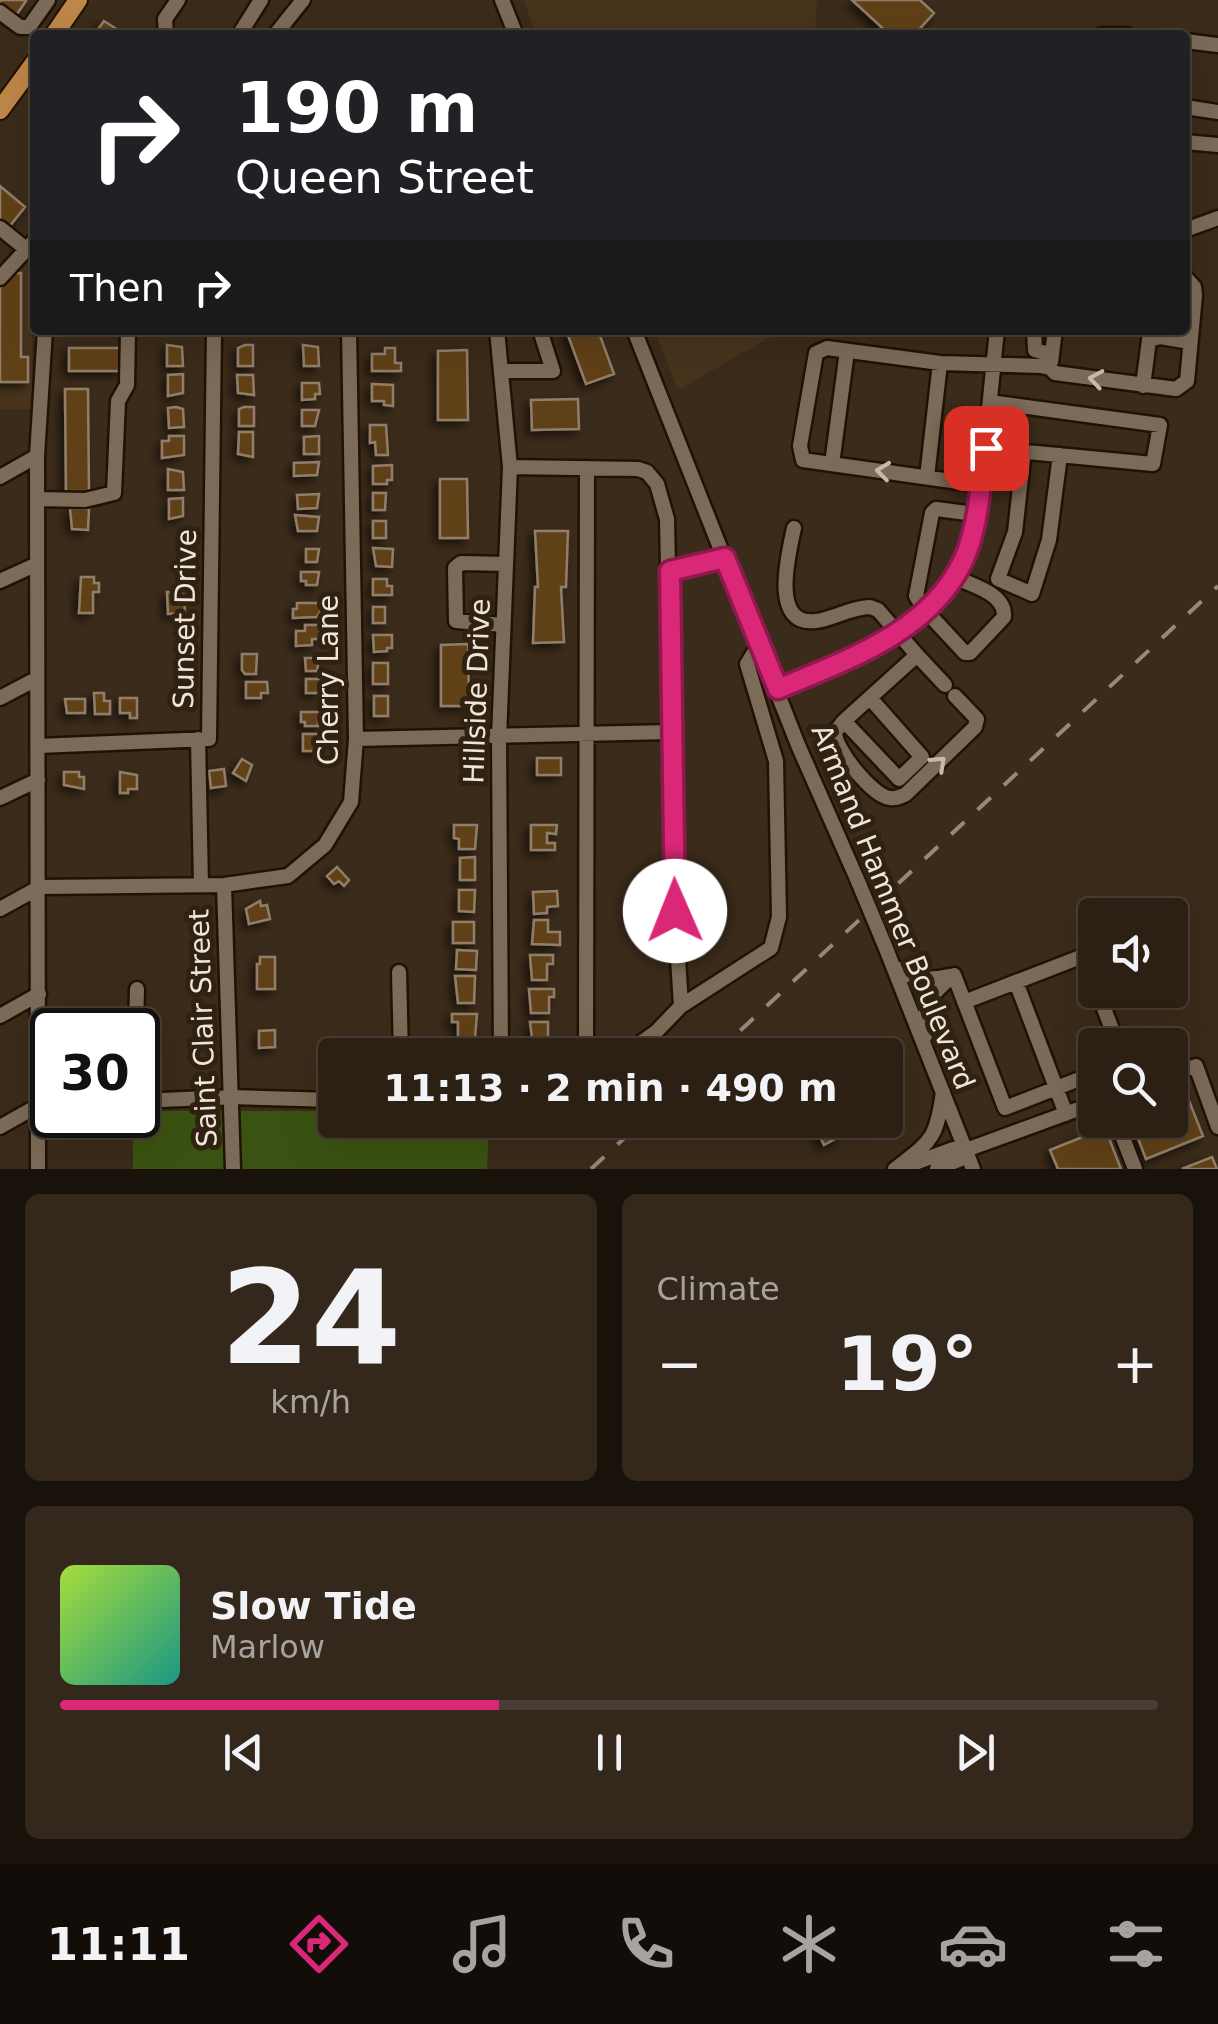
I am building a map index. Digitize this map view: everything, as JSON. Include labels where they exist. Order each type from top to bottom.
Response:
[{"type":"main road","points":[[57,30],[78,0]]},
{"type":"main road","points":[[0,110],[30,69]]},
{"type":"street","points":[[0,12],[20,26],[29,26],[48,0]]},
{"type":"street","points":[[166,30],[165,19],[178,0]]},
{"type":"street","points":[[242,30],[261,0]]},
{"type":"street","points":[[280,30],[303,0]]},
{"type":"street","points":[[502,0],[514,30]]},
{"type":"street","points":[[1190,42],[1218,45]]},
{"type":"street","points":[[1190,108],[1218,112]]},
{"type":"street","points":[[1190,142],[1218,145]]},
{"type":"street","points":[[1190,228],[1218,218]]},
{"type":"street","points":[[0,228],[30,244],[0,278]]},
{"type":"street","points":[[1054,335],[1051,362],[1055,373],[1176,389],[1187,381],[1194,296],[1190,283]]},
{"type":"street","points":[[40,1008],[37,456],[46,335]]},
{"type":"street","points":[[37,499],[86,500],[114,493],[118,401],[127,384],[128,335]]},
{"type":"street","name":"Sunset Drive","points":[[38,746],[209,739],[214,335]]},
{"type":"street","name":"Cherry Lane","points":[[40,888],[224,885],[288,876],[325,845],[351,802],[356,739],[349,335]]},
{"type":"street","name":"Hillside Drive","points":[[497,335],[510,467],[499,737],[501,1038]]},
{"type":"street","points":[[501,371],[553,371],[542,335]]},
{"type":"street","name":"Armand Hammer Boulevard","points":[[636,335],[798,745],[858,879],[968,1155]]},
{"type":"street","points":[[778,689],[868,650],[896,633],[924,610],[963,560],[976,514],[986,448],[997,335]]},
{"type":"street","points":[[1034,335],[1035,350],[1051,362]]},
{"type":"street","points":[[1143,386],[1150,340],[1160,337],[1190,342]]},
{"type":"street","points":[[980,485],[802,460],[800,446],[812,358],[820,349],[940,362],[1051,362]]},
{"type":"street","points":[[832,464],[847,351]]},
{"type":"street","points":[[927,477],[940,362]]},
{"type":"street","points":[[986,448],[1153,464],[1160,425],[990,402]]},
{"type":"street","points":[[1024,452],[1015,532],[998,579],[1032,594],[1049,540],[1060,455]]},
{"type":"street","points":[[0,477],[37,456]]},
{"type":"street","points":[[510,467],[638,469],[653,478],[665,502],[680,1006]]},
{"type":"street","points":[[586,468],[586,1038]]},
{"type":"street","points":[[953,576],[1000,600],[1005,609],[1004,617],[970,653],[924,610],[916,596],[932,512],[976,514]]},
{"type":"street","points":[[794,528],[785,584],[793,614],[816,621],[870,608],[878,610],[977,719],[975,727],[906,794],[887,798],[872,788],[838,750],[834,732],[916,656]]},
{"type":"street","points":[[670,571],[725,558]]},
{"type":"street","points":[[0,581],[37,564]]},
{"type":"street","points":[[503,625],[456,621],[455,568],[461,564],[506,564]]},
{"type":"street","points":[[648,1038],[680,1006],[771,948],[779,918],[776,761],[747,664],[760,643]]},
{"type":"street","points":[[0,698],[36,679]]},
{"type":"street","points":[[844,721],[899,778],[922,757],[870,698]]},
{"type":"street","points":[[356,739],[671,732]]},
{"type":"street","points":[[198,739],[202,885]]},
{"type":"street","points":[[0,798],[38,780]]},
{"type":"street","name":"Saint Clair Street","points":[[224,885],[232,1169]]},
{"type":"street","points":[[0,908],[40,888]]},
{"type":"street","points":[[964,1002],[1078,958]]},
{"type":"street","points":[[893,967],[910,977],[930,980],[954,975]]},
{"type":"street","points":[[400,972],[400,1038]]},
{"type":"street","points":[[954,975],[1005,1108],[1078,1080]]},
{"type":"street","points":[[927,1052],[923,1016],[933,991],[954,975]]},
{"type":"street","points":[[1016,982],[1066,1114]]},
{"type":"street","points":[[137,990],[137,1008]]},
{"type":"street","points":[[0,1016],[39,994]]},
{"type":"street","points":[[1188,1069],[1196,1066],[1218,1127]]},
{"type":"street","points":[[895,1169],[928,1144],[938,1130],[943,1092]]},
{"type":"street","points":[[160,1100],[318,1100]]},
{"type":"street","points":[[937,1169],[1078,1109]]},
{"type":"street","points":[[0,1127],[30,1113]]},
{"type":"street","points":[[38,1169],[42,1138]]},
{"type":"street","points":[[1123,1138],[1135,1169]]},
{"type":"street","points":[[895,1169],[968,1155]]},
{"type":"shaded area","points":[[523,0],[817,0],[815,30],[535,30]]},
{"type":"shaded area","points":[[30,249],[32,409],[0,409],[0,284]]},
{"type":"shaded area","points":[[656,335],[774,335],[678,390]]},
{"type":"green space","points":[[160,1111],[318,1111],[318,1138],[488,1138],[487,1169],[133,1169],[133,1138],[160,1138]]},
{"type":"building","points":[[0,0],[26,1],[17,14],[0,8]]},
{"type":"building","points":[[852,0],[920,0],[934,13],[919,30],[885,30]]},
{"type":"building","points":[[104,21],[118,30],[98,30]]},
{"type":"building","points":[[0,186],[25,207],[9,227],[0,220]]},
{"type":"building","points":[[13,273],[21,273],[21,357],[28,357],[28,382],[0,382],[0,288]]},
{"type":"building","points":[[568,335],[600,335],[614,374],[586,384]]},
{"type":"building","points":[[167,345],[182,347],[183,366],[167,366]]},
{"type":"building","points":[[253,345],[253,366],[238,366],[238,348]]},
{"type":"building","points":[[303,345],[318,347],[319,366],[304,366]]},
{"type":"building","points":[[69,348],[121,348],[121,371],[69,371]]},
{"type":"building","points":[[385,348],[395,348],[395,363],[401,363],[401,371],[372,371],[372,354],[385,354]]},
{"type":"building","points":[[467,350],[468,420],[438,420],[438,351]]},
{"type":"building","points":[[183,374],[183,393],[168,396],[168,375]]},
{"type":"building","points":[[237,375],[253,375],[254,395],[238,393]]},
{"type":"building","points":[[302,383],[319,383],[320,394],[315,394],[315,399],[302,400]]},
{"type":"building","points":[[372,384],[393,385],[393,406],[372,401]]},
{"type":"building","points":[[65,389],[88,389],[89,493],[66,493]]},
{"type":"building","points":[[578,399],[579,429],[532,430],[531,400]]},
{"type":"building","points":[[254,407],[254,426],[239,426],[239,409]]},
{"type":"building","points":[[168,408],[183,409],[184,427],[169,428]]},
{"type":"building","points":[[302,410],[319,410],[315,426],[302,426]]},
{"type":"building","points":[[370,425],[386,425],[388,455],[376,455],[375,442],[370,443]]},
{"type":"building","points":[[239,432],[253,432],[253,457],[238,454]]},
{"type":"building","points":[[169,436],[184,436],[184,455],[162,458],[162,441],[169,441]]},
{"type":"building","points":[[319,436],[319,454],[304,454],[304,437]]},
{"type":"building","points":[[319,462],[317,475],[294,476],[294,463]]},
{"type":"building","points":[[392,465],[392,480],[373,484],[373,466]]},
{"type":"building","points":[[168,469],[183,472],[184,490],[168,490]]},
{"type":"building","points":[[440,479],[467,479],[468,538],[440,538]]},
{"type":"building","points":[[373,493],[386,493],[385,510],[373,510]]},
{"type":"building","points":[[319,494],[317,508],[298,509],[297,495]]},
{"type":"building","points":[[183,498],[183,516],[169,519],[169,499]]},
{"type":"building","points":[[70,508],[89,509],[88,530],[72,529]]},
{"type":"building","points":[[295,515],[319,517],[317,531],[298,531]]},
{"type":"building","points":[[373,521],[386,521],[386,538],[373,538]]},
{"type":"building","points":[[535,531],[568,531],[566,587],[561,587],[564,642],[533,643],[538,587]]},
{"type":"building","points":[[373,548],[393,549],[392,567],[376,566]]},
{"type":"building","points":[[306,549],[319,549],[317,562],[306,562]]},
{"type":"building","points":[[301,572],[319,572],[317,585],[301,581]]},
{"type":"building","points":[[81,577],[94,577],[94,583],[99,583],[99,592],[93,592],[93,613],[79,613]]},
{"type":"building","points":[[373,579],[387,579],[392,595],[373,595]]},
{"type":"building","points":[[167,592],[184,594],[185,613],[168,614]]},
{"type":"building","points":[[297,603],[320,603],[320,612],[317,617],[293,618]]},
{"type":"building","points":[[373,607],[385,607],[385,623],[373,623]]},
{"type":"building","points":[[305,625],[320,625],[320,634],[312,639],[312,645],[296,646],[296,631],[305,631]]},
{"type":"building","points":[[373,635],[392,635],[392,648],[374,652]]},
{"type":"building","points":[[468,644],[469,706],[441,706],[441,645]]},
{"type":"building","points":[[242,654],[257,654],[256,674],[245,674],[242,670]]},
{"type":"building","points":[[305,658],[319,658],[317,671],[306,671]]},
{"type":"building","points":[[373,663],[388,663],[388,684],[373,684]]},
{"type":"building","points":[[306,679],[321,679],[318,693],[306,693]]},
{"type":"building","points":[[246,682],[267,682],[268,693],[261,693],[261,698],[246,698]]},
{"type":"building","points":[[94,693],[104,693],[104,701],[110,701],[110,714],[95,714]]},
{"type":"building","points":[[374,696],[388,696],[388,716],[374,716]]},
{"type":"building","points":[[120,698],[137,698],[137,718],[120,713]]},
{"type":"building","points":[[65,699],[85,699],[85,713],[67,713]]},
{"type":"building","points":[[301,712],[321,712],[318,726],[305,726]]},
{"type":"building","points":[[303,734],[319,734],[319,751],[303,751]]},
{"type":"building","points":[[537,758],[561,758],[561,775],[537,775]]},
{"type":"building","points":[[242,759],[252,765],[246,781],[233,773]]},
{"type":"building","points":[[224,769],[226,786],[211,788],[209,771]]},
{"type":"building","points":[[64,772],[79,772],[79,777],[84,777],[84,789],[64,785]]},
{"type":"building","points":[[120,772],[137,775],[137,789],[120,793]]},
{"type":"building","points":[[454,825],[477,825],[475,849],[459,849]]},
{"type":"building","points":[[531,825],[557,825],[556,834],[547,833],[547,843],[555,843],[555,850],[531,850]]},
{"type":"building","points":[[475,857],[475,880],[460,880],[460,858]]},
{"type":"building","points":[[337,867],[349,880],[344,886],[339,881],[334,884],[327,876]]},
{"type":"building","points":[[459,890],[475,890],[474,912],[459,911]]},
{"type":"building","points":[[557,891],[558,906],[547,907],[547,913],[534,914],[533,892]]},
{"type":"building","points":[[260,901],[261,906],[267,905],[270,919],[249,924],[246,909]]},
{"type":"building","points":[[534,920],[548,920],[548,932],[560,932],[560,945],[532,944]]},
{"type":"building","points":[[453,922],[474,922],[474,943],[453,943]]},
{"type":"building","points":[[457,950],[477,951],[476,970],[456,969]]},
{"type":"building","points":[[530,955],[553,955],[553,964],[547,964],[547,980],[532,980]]},
{"type":"building","points":[[260,957],[275,957],[275,989],[257,989]]},
{"type":"building","points":[[455,976],[475,976],[474,1003],[458,1003]]},
{"type":"building","points":[[529,989],[554,989],[554,997],[549,997],[549,1013],[531,1013]]},
{"type":"building","points":[[452,1014],[477,1014],[475,1038],[458,1038],[458,1022],[452,1022]]},
{"type":"building","points":[[530,1022],[548,1022],[548,1038],[532,1038]]},
{"type":"building","points":[[275,1030],[275,1047],[259,1048],[259,1031]]},
{"type":"building","points":[[1188,1098],[1203,1136],[1146,1159],[1138,1138],[1188,1138]]},
{"type":"building","points":[[1080,1138],[1109,1138],[1121,1169],[1058,1169],[1050,1150]]},
{"type":"building","points":[[1212,1157],[1217,1169],[1182,1169]]},
{"type":"railway","points":[[732,1038],[1218,586]]},
{"type":"railway","points":[[591,1169],[625,1138]]},
{"type":"route","points":[[675,911],[670,571],[725,558],[778,689],[880,644],[900,631],[947,587],[963,560],[972,533],[986,448]]}]
